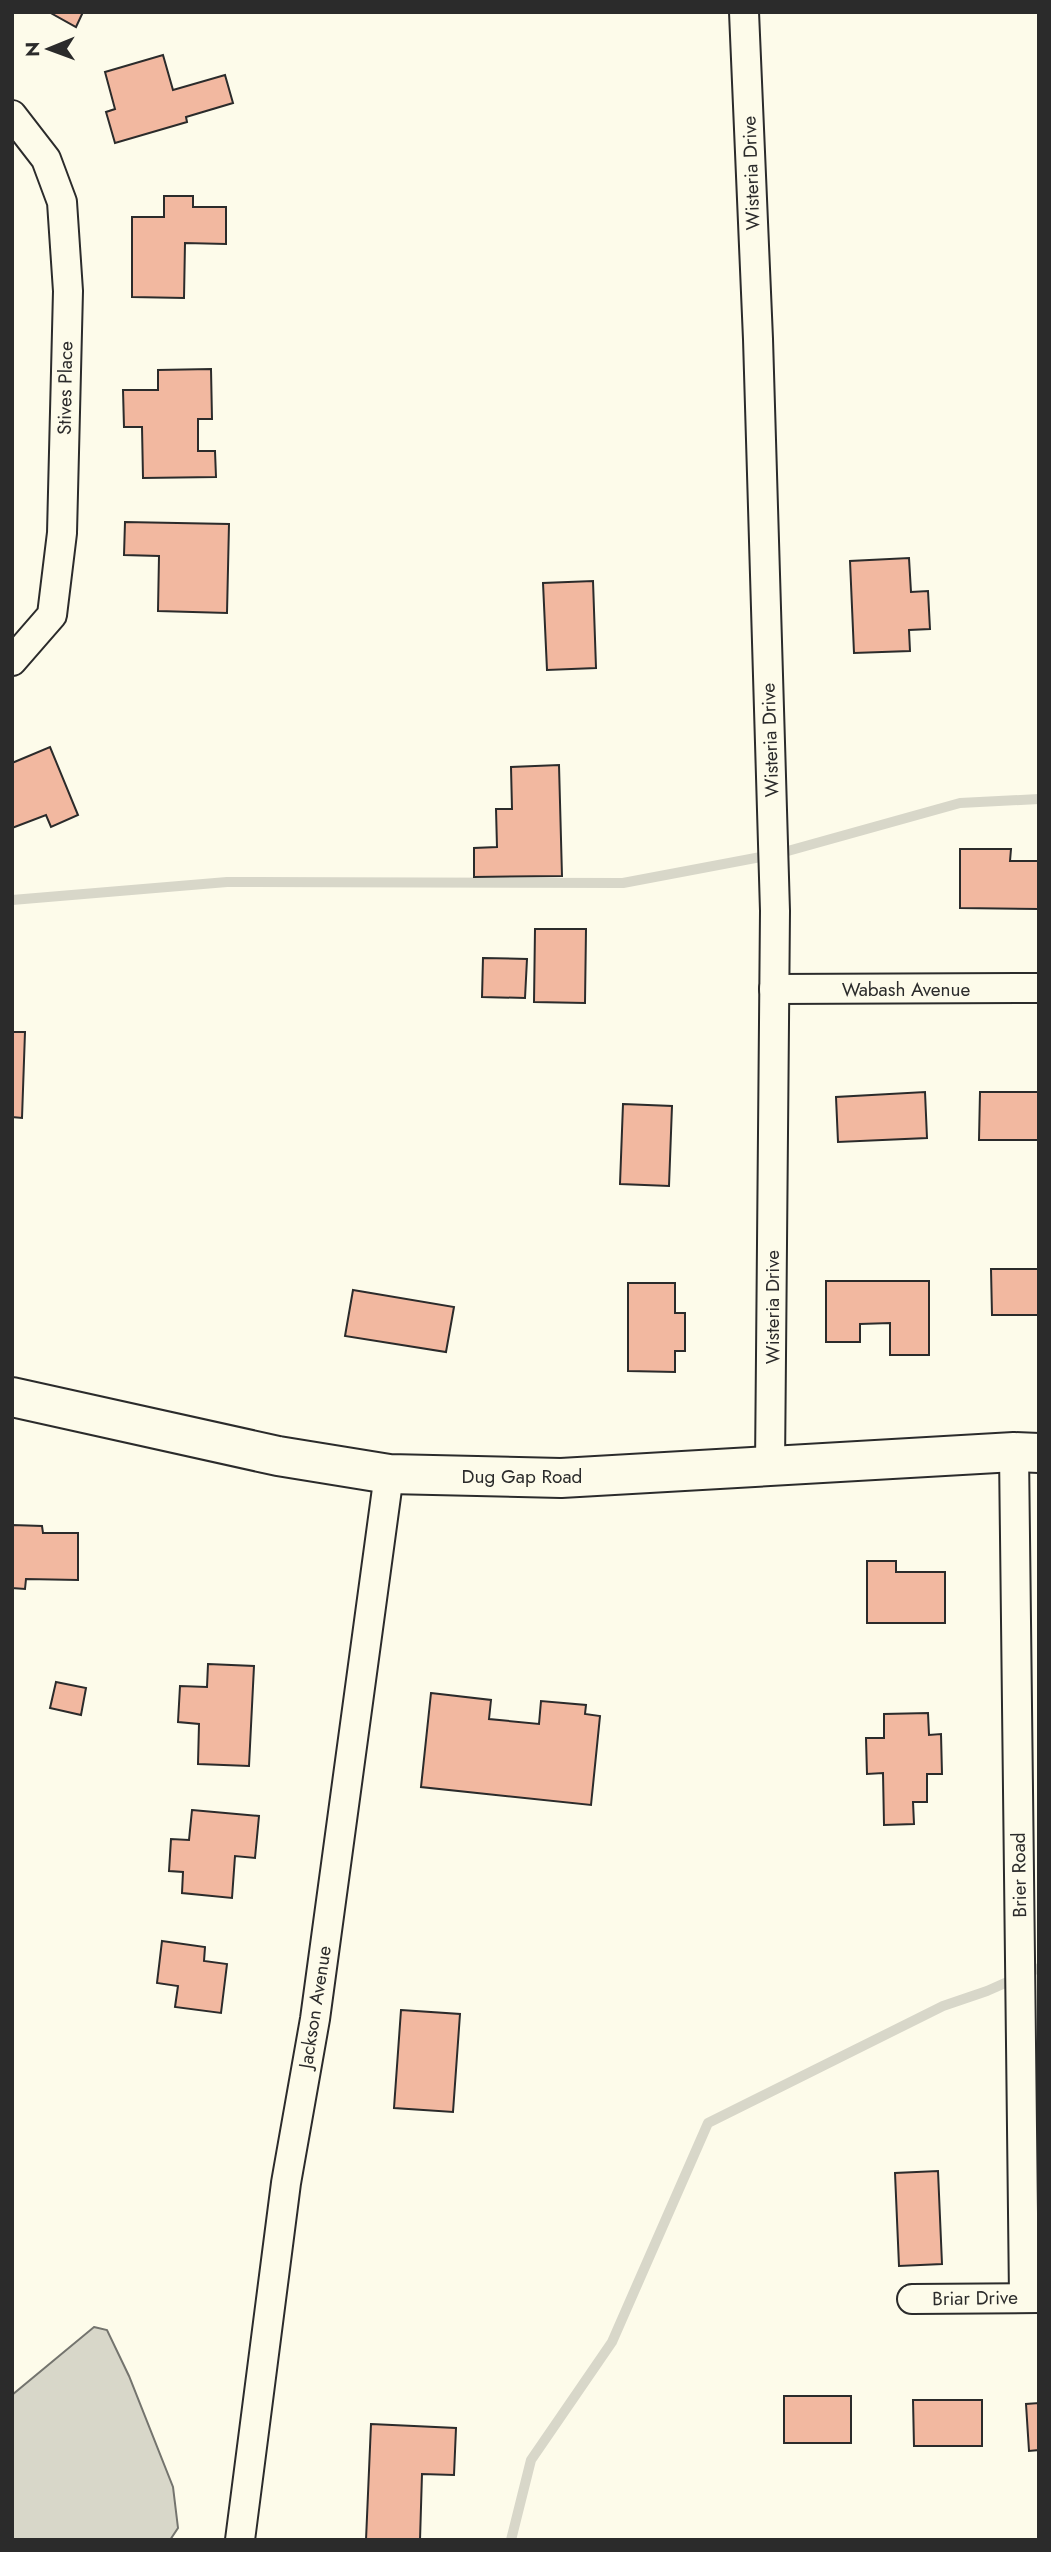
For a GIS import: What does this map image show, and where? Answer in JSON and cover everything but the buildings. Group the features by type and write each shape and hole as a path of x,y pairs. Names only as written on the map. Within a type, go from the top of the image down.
{"street":[{"name":"Wisteria Drive","path":"744,12 760,395 775,911 771,1467"},
{"name":"Stives Place","path":"12,115 46,159 62,202 68,291 62,533 51,615 12,661"},
{"name":"Wabash Avenue","path":"774,989 1039,988"},
{"name":"Dug Gap Road","path":"12,1397 278,1456 389,1474 561,1478 1026,1453"},
{"name":"Brier Road","path":"1026,1453 1031,2298"},
{"name":"Jackson Avenue","path":"240,2540 286,2183 314,2019 389,1474"},
{"name":"Briar Drive","path":"912,2299 1031,2298"}],"shaded area":[{"path":"94,2327 107,2330 129,2376 173,2487 178,2528 170,2540 12,2540 12,2395"}],"waterway":[{"path":"12,900 227,882 623,883 777,854 960,803 1039,799"},
{"path":"511,2540 531,2460 612,2342 708,2123 943,2006 987,1991 1039,1968"}]}
